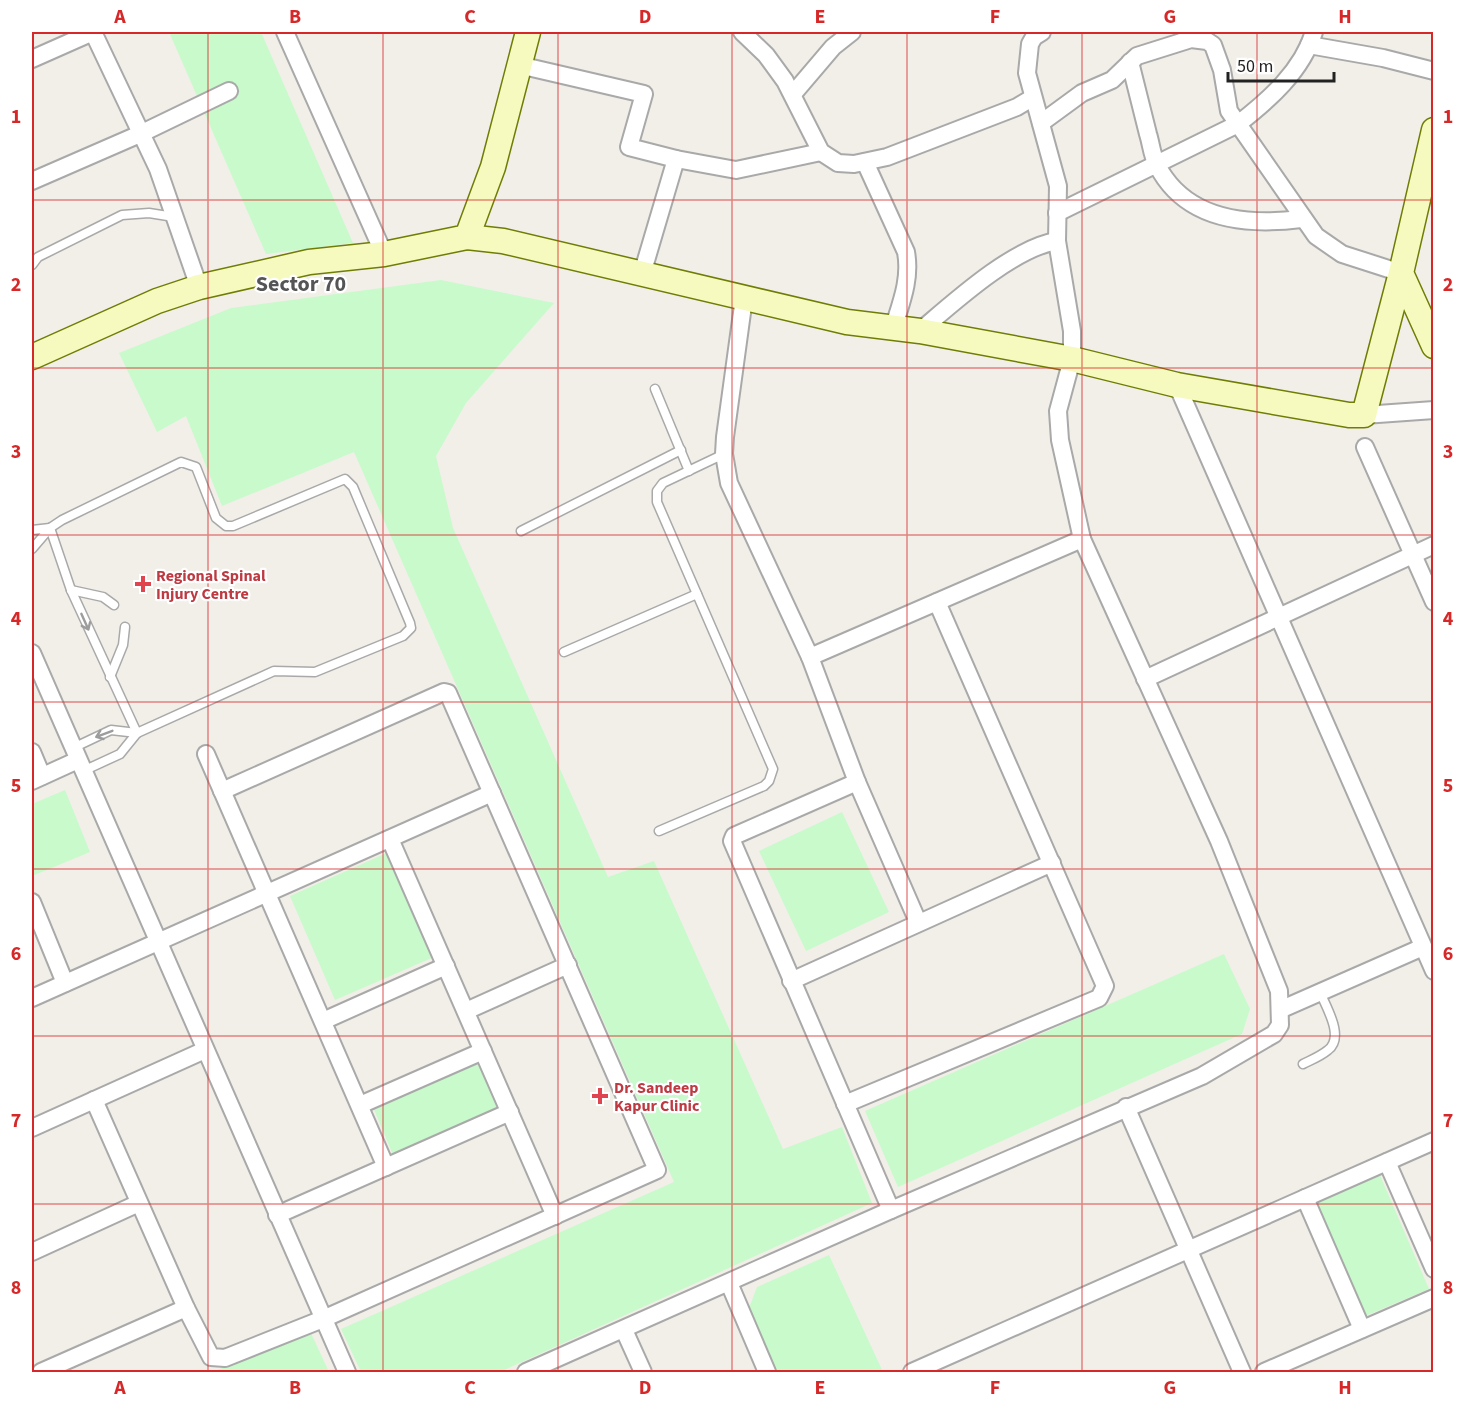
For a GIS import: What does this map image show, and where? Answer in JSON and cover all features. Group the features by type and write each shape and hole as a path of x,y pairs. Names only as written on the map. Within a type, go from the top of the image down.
{"street":[{"path":"32,59 93,32 158,169 199,287"},
{"path":"285,32 384,254"},
{"path":"467,237 493,167 528,32"},
{"path":"742,32 766,55 793,94 821,152 838,164 865,162 912,148 1032,98"},
{"path":"793,94 833,47 852,32"},
{"path":"526,1372 1126,1107 1202,1076 1274,1034 1280,1025 1282,1009 1279,991 1219,841 1082,539 1060,440 1058,411 1072,359 1071,310 1062,280 1058,241 1058,186 1027,73 1030,44 1034,37 1042,32"},
{"path":"1058,213 1238,124 1283,84 1312,38 1434,71"},
{"path":"1041,123 1082,93 1112,80 1137,56 1191,39 1208,41 1217,53 1225,82 1225,102 1301,219 1327,246 1358,260 1401,273 1434,346"},
{"path":"1130,62 1156,164 1189,204 1212,215 1262,220 1301,219"},
{"path":"519,65 644,94 629,147 676,159 736,170 821,152"},
{"path":"32,181 140,134 229,91"},
{"path":"1364,415 1401,273 1434,130"},
{"path":"642,274 676,159"},
{"path":"865,162 906,252 909,264 905,290 892,329"},
{"path":"32,357 157,301 199,287 309,262 384,254 467,237 504,241 846,322 920,331 1072,359 1177,385 1364,415 1434,410"},
{"path":"920,331 1019,255 1038,245 1058,241"},
{"path":"744,298 724,454 729,483 810,657 856,782 918,922"},
{"path":"1177,385 1434,971"},
{"path":"1365,447 1434,602"},
{"path":"810,657 1082,539"},
{"path":"1145,679 1434,545"},
{"path":"845,1104 1099,998 1104,993 1105,986 938,602"},
{"path":"32,653 346,1372"},
{"path":"94,1100 186,1308 211,1357 220,1359 323,1319 657,1169 446,692 222,790"},
{"path":"32,752 37,779 78,760"},
{"path":"206,754 386,1167"},
{"path":"856,782 734,836 732,839 891,1210"},
{"path":"32,998 492,793"},
{"path":"390,839 555,1216"},
{"path":"791,981 1052,863"},
{"path":"32,902 65,983"},
{"path":"1282,1009 1423,947"},
{"path":"466,1011 568,965"},
{"path":"323,1021 446,966"},
{"path":"32,1128 205,1050"},
{"path":"360,1105 483,1050"},
{"path":"1126,1107 1242,1372"},
{"path":"278,1215 510,1112"},
{"path":"912,1372 1434,1142"},
{"path":"1387,1162 1434,1269"},
{"path":"1305,1198 1362,1329"},
{"path":"32,1252 139,1203"},
{"path":"729,1283 767,1372"},
{"path":"1264,1372 1434,1298"},
{"path":"41,1372 186,1308"},
{"path":"624,1330 643,1372"},
{"path":"32,1363 36,1372"}],"lane":[{"path":"32,265 38,257 122,215 149,213 175,217"},
{"path":"655,389 689,471"},
{"path":"521,531 681,450"},
{"path":"659,831 764,786 769,781 773,769 657,501 659,486 724,454"},
{"path":"32,530 50,528 181,462 196,467 216,518 226,526 233,526 345,479 353,487 411,623 407,633 315,672 274,671 137,733 120,754 78,760"},
{"path":"32,549 50,528"},
{"path":"50,528 71,590 137,733"},
{"path":"71,590 103,597 114,605"},
{"path":"564,652 697,594"},
{"path":"110,678 123,645 124,627"},
{"path":"78,760 111,730 137,733"},
{"path":"1302,1064 1330,1050 1335,1040 1334,1026 1320,992"}],"green space":[{"path":"169,32 261,32 353,243 266,254"},
{"path":"441,280 554,303 466,403 436,456 453,528 608,877 654,861 783,1149 842,1127 872,1203 500,1372 361,1372 341,1329 674,1182 354,452 222,506 186,416 157,432 119,353 231,308"},
{"path":"65,790 90,852 32,876 32,804"},
{"path":"842,812 889,912 806,951 759,851"},
{"path":"389,852 434,957 335,1000 290,896"},
{"path":"1224,954 1250,1009 1242,1034 898,1187 865,1111"},
{"path":"478,1061 498,1109 393,1155 373,1107"},
{"path":"1379,1173 1429,1289 1363,1317 1313,1202"},
{"path":"829,1255 883,1372 777,1372 749,1308 757,1287"},
{"path":"310,1331 329,1372 213,1372"}],"place":[{"name":"Regional Spinal Injury Centre","path":"143,584"},
{"name":"Dr. Sandeep Kapur Clinic","path":"600,1096"}],"district":[{"name":"Sector 70","path":"301,283"}]}
